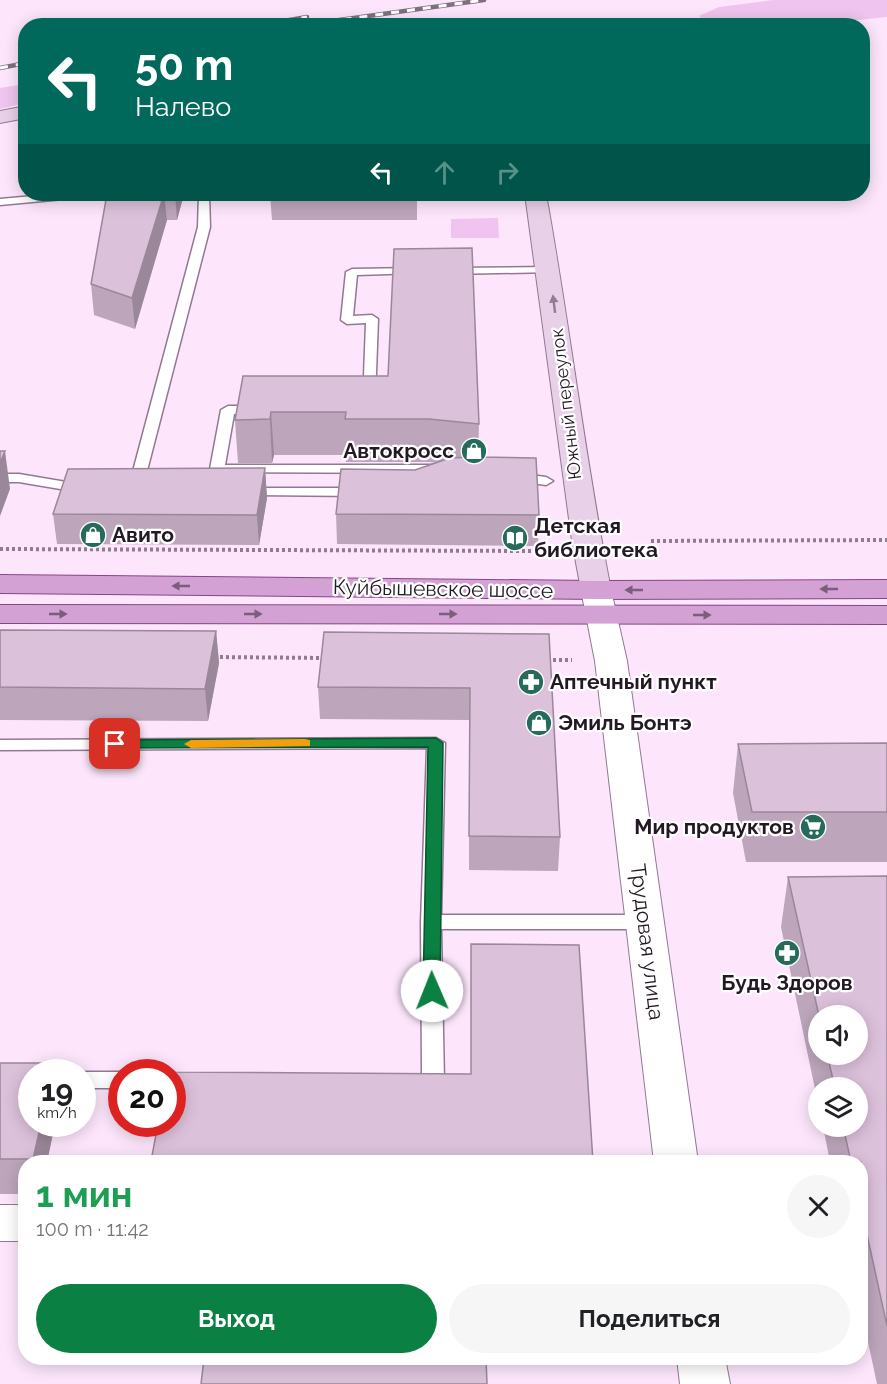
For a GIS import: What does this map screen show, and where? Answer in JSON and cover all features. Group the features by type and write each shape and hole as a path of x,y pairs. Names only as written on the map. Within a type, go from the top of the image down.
{"main road":[{"path":"0,117 18,113"},
{"name":"Южный переулок","path":"536,201 549,270 575,480 599,602"},
{"name":"Куйбышевское шоссе","path":"0,584 599,602 887,615"},
{"name":"Куйбышевское шоссе","path":"0,614 599,602 887,589"}],"street":[{"name":"Трудовая улица","path":"599,602 611,661 675,1155"},
{"path":"0,1223 18,1223"},
{"path":"702,1365 705,1384"}],"lane":[{"path":"0,202 18,200"},
{"path":"135,491 204,227 204,201"},
{"path":"355,409 367,409 372,319 347,320 352,272 549,270"},
{"path":"274,410 228,410 218,469 429,468 447,479"},
{"path":"0,478 19,478 101,490"},
{"path":"501,478 575,480"},
{"path":"228,491 380,493"},
{"path":"0,745 436,743 431,922 433,1082 397,1082"},
{"path":"431,922 645,922"}],"path":[{"path":"651,541 887,540"},
{"path":"0,549 532,551"},
{"path":"213,657 331,658"},
{"path":"544,660 575,660"}],"shaded area":[{"path":"773,0 887,0 887,17 702,18 699,16 719,7"},
{"path":"18,85 18,105 0,109 0,88"},
{"path":"498,218 499,238 451,238 451,219"}],"building":[{"path":"106,201 162,201 132,298 91,284"},
{"path":"472,248 479,424 429,419 345,419 346,412 271,412 270,419 235,420 243,376 388,376 394,249"},
{"path":"477,450 479,457 536,458 539,515 336,514 341,469 415,470 450,458 474,457"},
{"path":"0,451 5,451 0,463"},
{"path":"265,468 257,515 53,514 68,469"},
{"path":"0,630 216,631 205,689 0,687"},
{"path":"324,632 549,634 560,837 469,836 470,688 318,687"},
{"path":"887,743 887,812 752,812 738,744"},
{"path":"887,876 887,1326 868,1239 868,1155 849,1155 845,1137 868,1137 868,1077 832,1077 830,1065 868,1065 868,1005 817,1005 788,877"},
{"path":"471,944 579,945 593,1155 152,1155 156,1137 186,1137 186,1072 471,1074"},
{"path":"0,1063 18,1063 18,1137 38,1137 34,1155 18,1155 18,1159 0,1159"},
{"path":"203,1365 486,1365 487,1384 201,1384"}],"railway":[{"path":"354,18 484,0"},
{"path":"301,18 307,17"},
{"path":"0,68 18,65"}],"slow traffic":[{"path":"191,744 305,743"}],"place":[{"name":"Автокросс","path":"474,451"},
{"name":"Авито","path":"93,535"},
{"name":"Детская библиотека","path":"515,538"},
{"name":"Аптечный пункт","path":"531,682"},
{"name":"Эмиль Бонтэ","path":"539,723"},
{"name":"Мир продуктов","path":"813,827"},
{"name":"Будь Здоров","path":"787,953"}],"route":[{"path":"115,744 436,743 431,922 432,991"}]}
